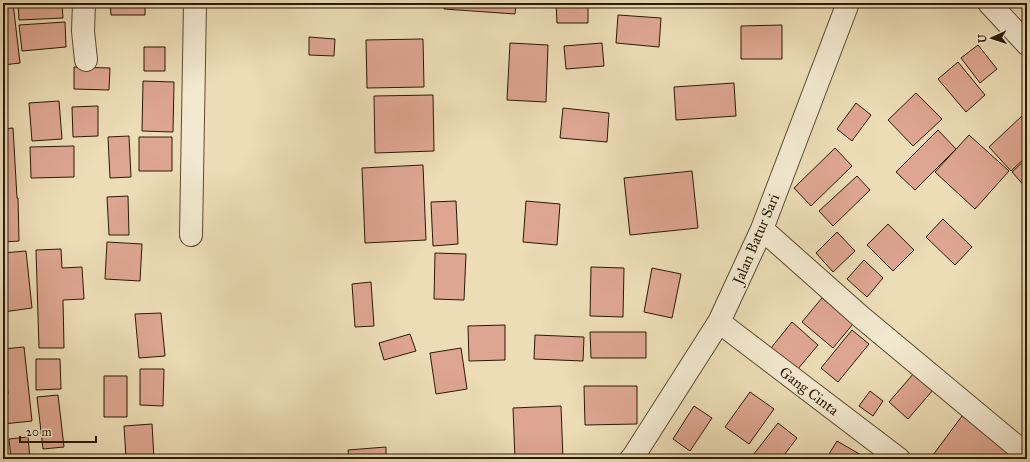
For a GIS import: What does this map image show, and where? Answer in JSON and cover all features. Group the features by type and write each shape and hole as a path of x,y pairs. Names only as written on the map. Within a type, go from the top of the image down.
{"street":[{"path":"84,3 83,31 86,60"},
{"path":"191,235 195,3"},
{"name":"Jalan Batur Sari","path":"633,458 719,322 762,229 848,3"},
{"path":"989,3 1027,44"},
{"path":"762,229 860,316 1027,455"},
{"name":"Gang Cinta","path":"719,322 899,459"}],"building":[{"path":"3,3 13,3 20,63 3,65"},
{"path":"18,3 62,3 63,18 19,20"},
{"path":"110,3 145,3 145,15 111,15"},
{"path":"445,3 516,3 515,14 444,9"},
{"path":"556,3 588,3 588,23 557,23"},
{"path":"704,3 761,3 705,7"},
{"path":"618,15 661,18 659,47 616,43"},
{"path":"65,22 66,47 22,51 19,25"},
{"path":"782,25 782,59 741,59 741,26"},
{"path":"309,37 335,39 334,56 309,55"},
{"path":"423,39 424,87 367,88 366,40"},
{"path":"510,43 548,45 546,102 507,100"},
{"path":"602,43 604,66 566,69 564,46"},
{"path":"978,45 997,69 980,83 961,58"},
{"path":"144,47 165,47 165,71 144,71"},
{"path":"958,62 985,95 966,112 938,79"},
{"path":"74,67 110,68 109,90 74,89"},
{"path":"143,81 174,82 173,132 142,131"},
{"path":"734,83 736,116 676,120 674,87"},
{"path":"916,93 942,119 913,146 888,120"},
{"path":"433,95 434,151 375,153 374,96"},
{"path":"59,101 62,139 32,141 29,103"},
{"path":"856,103 871,115 852,141 837,129"},
{"path":"98,106 98,136 73,137 72,107"},
{"path":"563,108 609,113 607,142 560,138"},
{"path":"1023,115 1027,120 1027,156 1011,171 989,147"},
{"path":"13,128 18,198 19,241 3,242 3,129"},
{"path":"938,130 956,149 915,190 896,172"},
{"path":"969,135 1009,171 975,209 935,172"},
{"path":"129,136 131,177 110,178 108,137"},
{"path":"139,137 172,137 172,171 139,171"},
{"path":"74,146 74,177 31,178 30,147"},
{"path":"835,148 852,166 811,206 794,188"},
{"path":"1027,158 1027,189 1012,172"},
{"path":"423,165 426,240 365,243 362,168"},
{"path":"692,171 698,228 630,235 624,178"},
{"path":"857,176 870,190 833,226 819,211"},
{"path":"128,196 129,235 109,235 107,197"},
{"path":"456,201 458,244 433,246 431,202"},
{"path":"526,201 560,204 557,245 523,242"},
{"path":"943,219 972,247 955,265 926,237"},
{"path":"888,224 914,250 893,271 867,245"},
{"path":"837,232 855,251 833,272 816,253"},
{"path":"107,242 142,244 140,281 105,279"},
{"path":"61,249 62,268 82,267 84,299 63,300 64,348 39,348 36,250"},
{"path":"26,251 32,308 3,312 3,253"},
{"path":"435,253 466,254 464,300 434,299"},
{"path":"864,260 883,278 867,297 847,279"},
{"path":"591,267 624,268 623,317 590,316"},
{"path":"652,268 681,274 672,318 644,312"},
{"path":"371,282 374,326 355,327 352,284"},
{"path":"822,298 853,324 833,348 802,322"},
{"path":"161,313 165,356 139,358 135,314"},
{"path":"792,322 818,345 797,370 771,348"},
{"path":"505,325 505,360 469,361 468,326"},
{"path":"852,330 869,344 838,382 821,368"},
{"path":"590,332 646,332 646,358 591,358"},
{"path":"410,334 416,351 384,360 379,343"},
{"path":"535,335 584,337 583,361 534,359"},
{"path":"24,347 32,421 3,424 3,394 8,394 3,349"},
{"path":"461,348 467,389 436,394 430,353"},
{"path":"36,359 60,359 61,389 36,390"},
{"path":"140,369 164,369 163,406 140,405"},
{"path":"914,373 933,390 908,419 889,402"},
{"path":"104,376 127,376 127,417 104,417"},
{"path":"584,386 637,386 637,424 585,425"},
{"path":"870,391 883,401 873,416 859,406"},
{"path":"750,392 774,409 749,444 725,427"},
{"path":"58,395 64,447 43,449 37,397"},
{"path":"561,406 563,459 515,459 513,408"},
{"path":"694,406 712,418 690,451 673,439"},
{"path":"965,412 1020,452 1014,459 930,459"},
{"path":"778,423 797,438 781,459 750,459"},
{"path":"152,424 154,459 113,459 126,458 124,426"},
{"path":"28,437 30,459 11,459 9,439"},
{"path":"837,441 868,459 826,459"},
{"path":"386,447 386,459 349,459 348,450"},
{"path":"243,456 243,459 215,459 215,458"}]}
